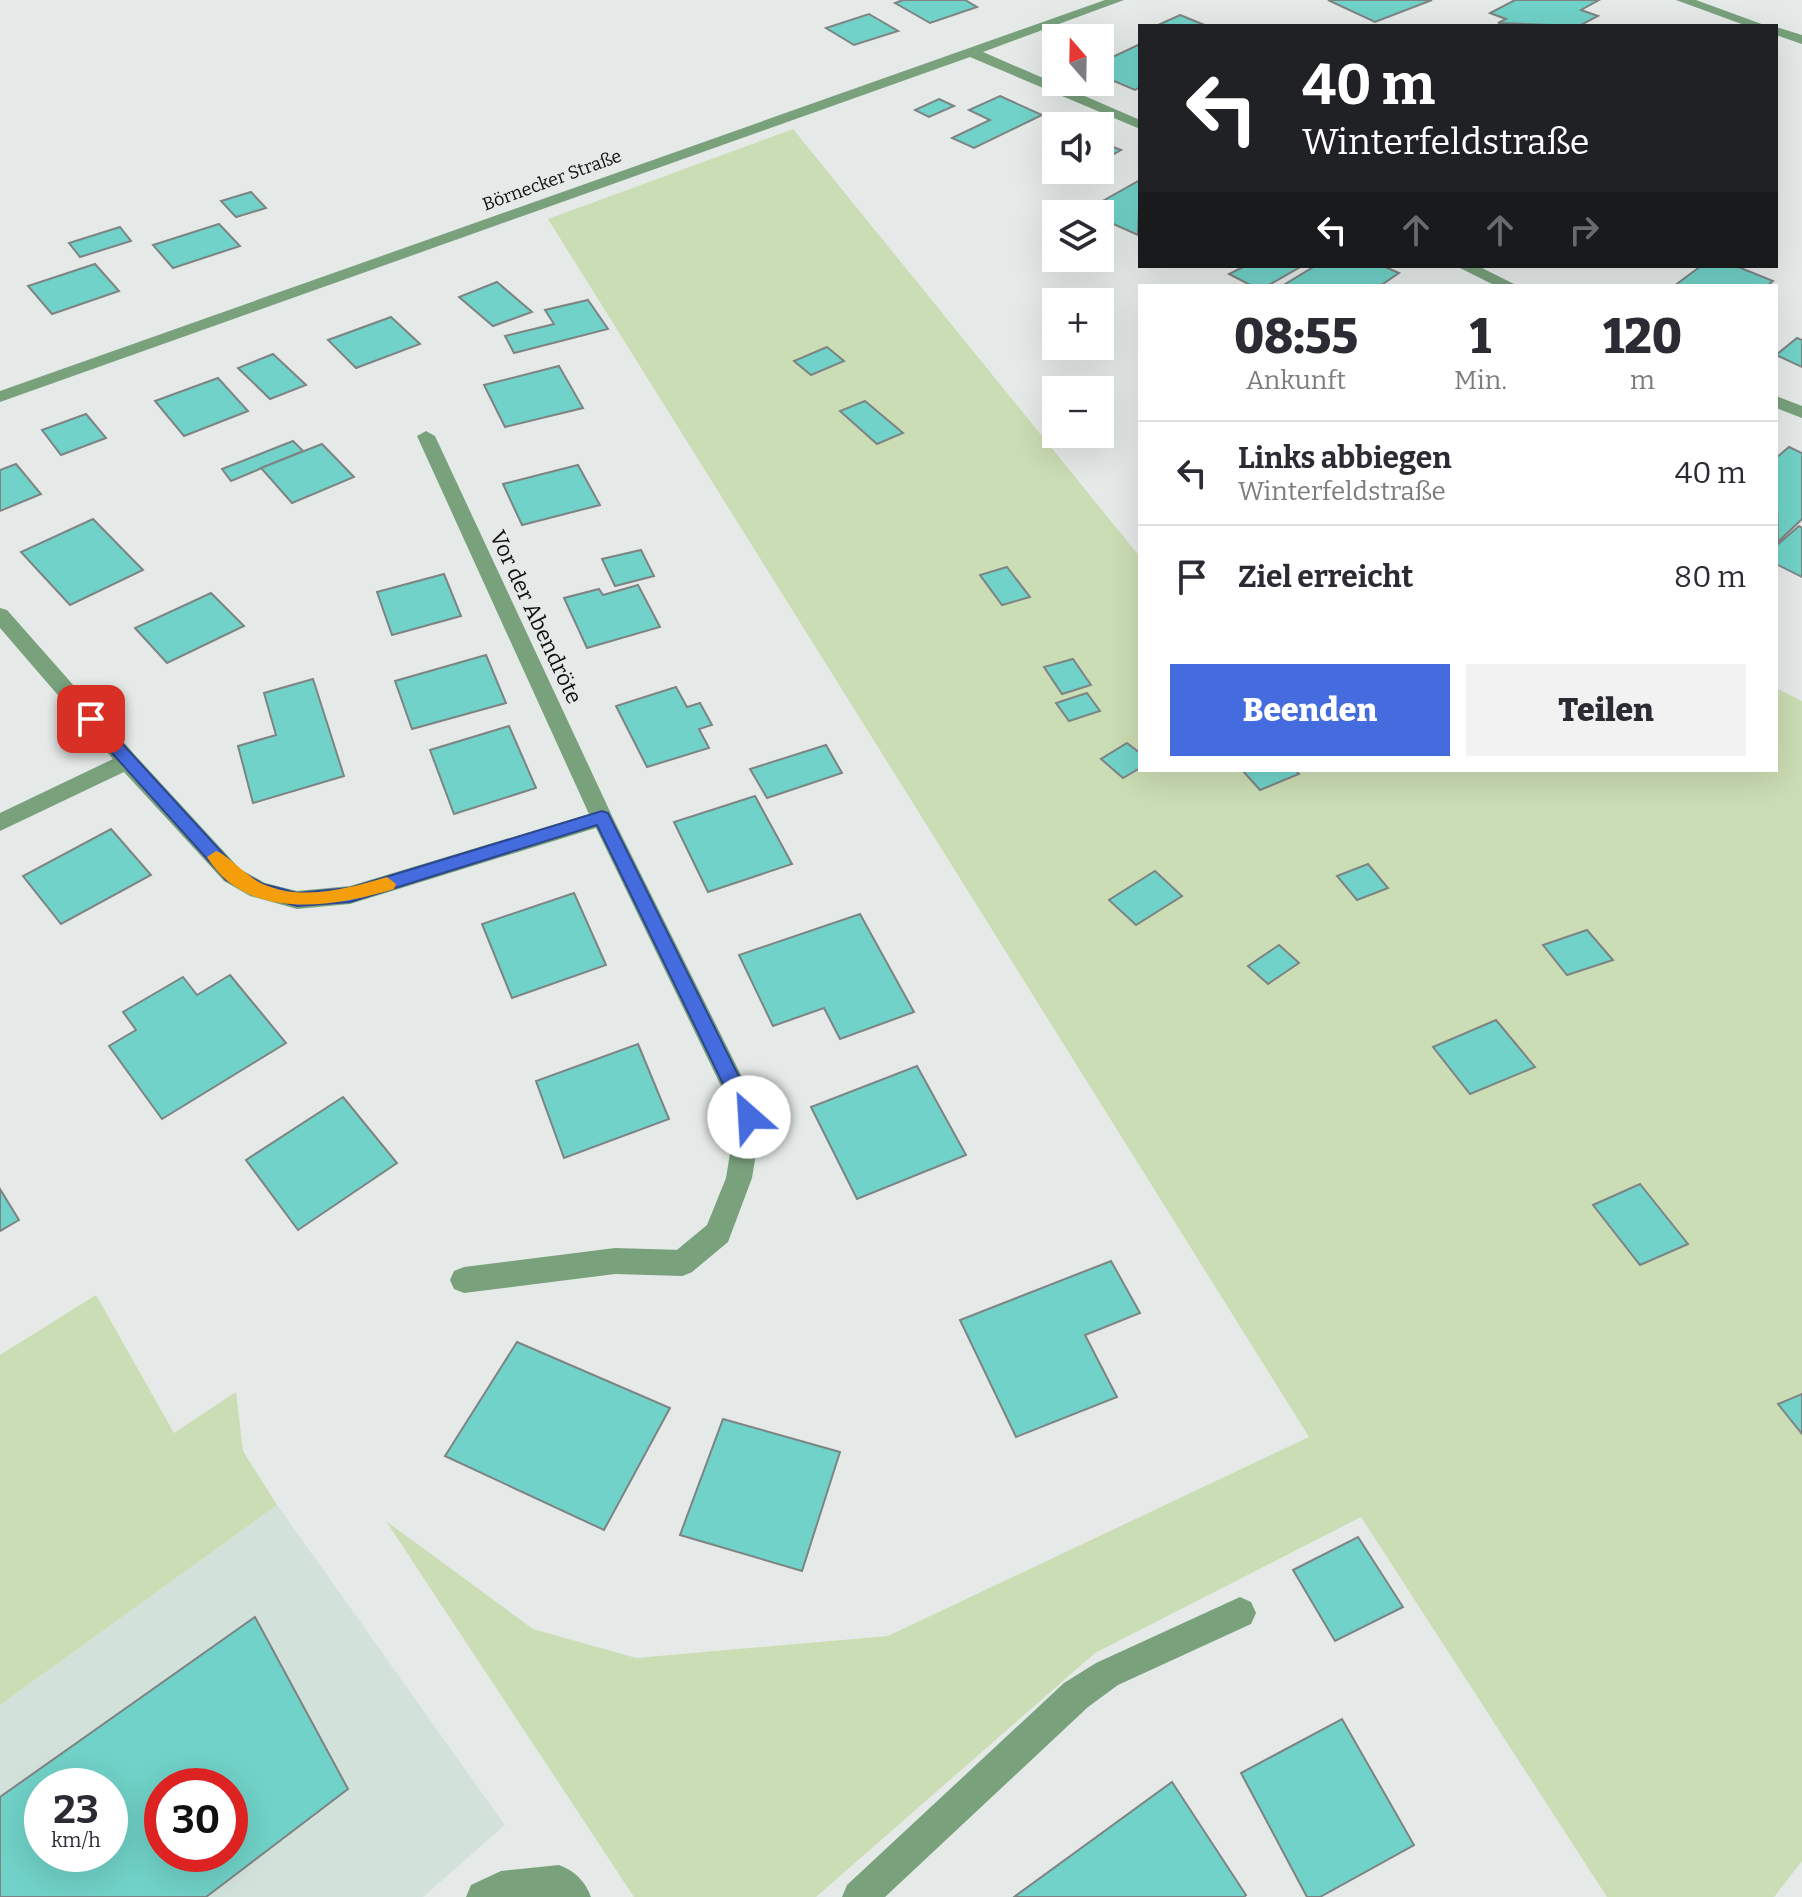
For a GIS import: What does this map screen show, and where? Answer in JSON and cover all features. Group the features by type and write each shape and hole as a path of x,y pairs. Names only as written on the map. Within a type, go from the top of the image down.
{"street":[{"name":"Börnecker Straße","path":"0,397 1117,0"},
{"path":"1683,0 1754,24"},
{"path":"1778,32 1802,40"},
{"path":"970,52 1138,124"},
{"path":"1469,268 1505,284"},
{"path":"1778,402 1802,413"},
{"name":"Vor der Abendröte","path":"426,436 602,818 749,1117 739,1178 718,1233 682,1263 615,1261 464,1280"},
{"path":"0,615 127,761 232,875 258,890 297,900 350,895 602,818"},
{"path":"0,823 127,761"},
{"path":"859,1897 1076,1695 1107,1674 1240,1613"},
{"path":"483,1897 501,1888 559,1882 574,1897"}],"shaded area":[{"path":"277,1505 505,1825 423,1897 0,1897 0,1705"}],"green space":[{"path":"793,129 1042,436 1042,448 1052,448 1138,555 1138,772 1778,772 1778,689 1802,701 1802,1861 1774,1897 1607,1897 1361,1517 1095,1653 816,1897 634,1897 386,1521 533,1629 636,1658 888,1636 1309,1437 548,219"},
{"path":"96,1295 174,1433 236,1392 243,1451 277,1505 0,1705 0,1355"}],"building":[{"path":"903,0 965,0 977,7 930,23 895,3"},
{"path":"1328,0 1432,0 1375,22"},
{"path":"1515,0 1599,0 1581,10 1598,16 1583,24 1498,23 1506,19 1490,13"},
{"path":"869,14 898,31 854,45 826,28"},
{"path":"1180,15 1202,24 1160,24"},
{"path":"1138,45 1138,88 1135,90 1114,81 1114,56"},
{"path":"1000,96 1042,115 974,148 952,138 990,120 969,110"},
{"path":"939,99 954,106 929,117 915,110"},
{"path":"1138,181 1138,235 1114,224 1114,200 1105,200"},
{"path":"251,192 266,208 236,217 221,201"},
{"path":"219,224 240,246 173,268 153,245"},
{"path":"120,227 131,241 80,257 69,243"},
{"path":"95,264 119,291 52,314 28,286"},
{"path":"1241,268 1298,268 1270,284 1248,284 1229,274"},
{"path":"1312,268 1388,268 1399,273 1383,284 1285,284"},
{"path":"1698,268 1741,268 1773,281 1769,284 1677,284"},
{"path":"497,282 532,312 493,326 459,297"},
{"path":"588,300 608,329 514,353 505,336 554,324 545,310"},
{"path":"391,317 420,344 356,368 328,340"},
{"path":"1797,338 1802,340 1802,367 1778,356"},
{"path":"827,347 844,361 811,375 794,361"},
{"path":"273,354 306,385 270,399 238,368"},
{"path":"559,366 583,408 505,427 484,385"},
{"path":"218,378 248,411 184,436 155,401"},
{"path":"865,401 903,433 877,444 840,411"},
{"path":"86,414 106,438 61,455 42,430"},
{"path":"293,441 303,451 231,481 222,469"},
{"path":"322,444 354,477 292,503 261,468"},
{"path":"1789,447 1802,453 1802,519 1778,542 1778,456"},
{"path":"16,464 41,494 0,511 0,470"},
{"path":"578,465 600,505 522,525 503,484"},
{"path":"93,519 143,570 70,605 21,552"},
{"path":"1799,526 1802,528 1802,577 1778,565 1778,544"},
{"path":"641,550 654,576 615,586 602,559"},
{"path":"1007,567 1030,597 1002,605 980,575"},
{"path":"444,574 461,616 392,635 377,592"},
{"path":"638,585 660,627 587,648 564,598 599,589 603,595"},
{"path":"211,593 244,626 167,663 135,628"},
{"path":"486,655 506,703 412,729 395,681"},
{"path":"1073,659 1091,685 1062,694 1044,667"},
{"path":"313,679 344,776 253,803 238,746 276,735 264,693"},
{"path":"676,687 687,707 700,703 712,725 699,729 709,748 647,767 616,706"},
{"path":"1087,693 1100,711 1069,721 1056,703"},
{"path":"509,726 536,788 454,814 430,750"},
{"path":"1127,743 1138,751 1138,769 1123,778 1101,759"},
{"path":"826,745 842,773 767,798 750,769"},
{"path":"1244,772 1299,774 1260,790"},
{"path":"755,796 792,864 708,892 674,822"},
{"path":"111,829 151,875 61,924 23,876"},
{"path":"1368,864 1388,888 1357,900 1337,876"},
{"path":"1155,871 1182,896 1136,925 1109,900"},
{"path":"574,893 606,965 512,998 482,924"},
{"path":"860,914 914,1012 840,1039 824,1008 773,1026 739,955"},
{"path":"1587,930 1613,960 1567,975 1543,945"},
{"path":"1279,945 1299,963 1268,984 1248,966"},
{"path":"230,975 286,1043 162,1119 109,1046 136,1030 123,1012 183,977 197,995"},
{"path":"1496,1020 1535,1067 1470,1094 1433,1047"},
{"path":"638,1044 669,1119 564,1158 536,1081"},
{"path":"917,1066 966,1155 857,1199 811,1107"},
{"path":"343,1097 397,1163 298,1230 246,1160"},
{"path":"1640,1184 1688,1244 1640,1265 1593,1205"},
{"path":"0,1189 19,1220 0,1231"},
{"path":"1111,1261 1140,1313 1085,1335 1117,1397 1016,1437 960,1320"},
{"path":"517,1342 670,1408 604,1530 445,1456"},
{"path":"1802,1394 1802,1434 1778,1404"},
{"path":"723,1419 840,1452 802,1571 680,1535"},
{"path":"1358,1537 1403,1607 1335,1641 1293,1570"},
{"path":"255,1617 348,1789 248,1865 248,1768 144,1768 144,1872 239,1872 206,1897 0,1897 0,1797 24,1780 24,1872 128,1872 128,1768 41,1768"},
{"path":"1342,1719 1414,1845 1320,1897 1307,1897 1241,1773"},
{"path":"1172,1782 1246,1895 1244,1897 1014,1897"}],"slow traffic":[{"path":"216,857 232,875 258,890 297,900 350,895 387,884"}],"route":[{"path":"91,719 232,875 258,890 297,900 350,895 602,818 749,1117"}]}
